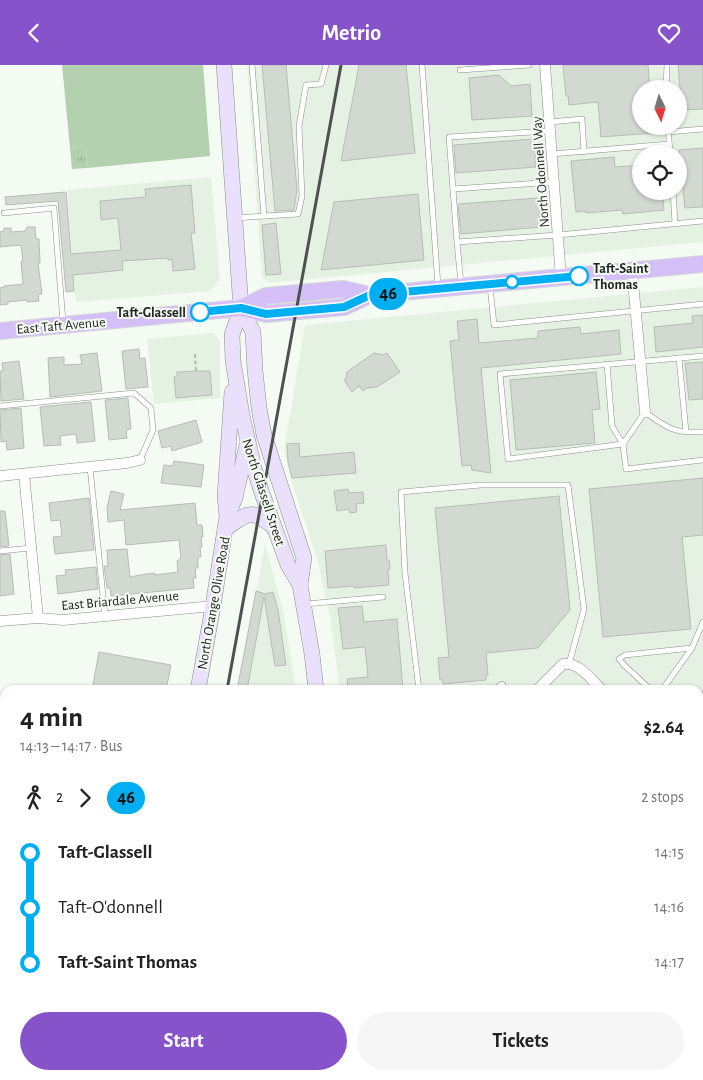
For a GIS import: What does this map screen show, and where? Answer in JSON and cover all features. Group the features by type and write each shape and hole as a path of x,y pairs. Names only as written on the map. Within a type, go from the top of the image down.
{"main road":[{"name":"North Glassell Street","path":"224,65 241,308 232,335 233,361 247,443 254,468 288,565 300,585 315,685"},
{"path":"241,308 266,296 343,289 370,295 703,264"},
{"name":"North Glassell Street","path":"241,308 253,332 259,408 270,454 304,558 300,585"},
{"name":"East Taft Avenue","path":"0,331 241,308"},
{"name":"North Orange Olive Road","path":"199,685 226,522 225,496 233,361"},
{"name":"North Orange Olive Road","path":"226,522 235,498 247,443 259,408"},
{"path":"226,522 252,514 261,517 275,528"}],"street":[{"name":"North Odonnell Way","path":"545,65 561,278"},
{"path":"632,271 645,412"},
{"path":"0,476 127,463 140,460"},
{"path":"24,474 38,618"},
{"name":"East Briardale Avenue","path":"0,621 38,618 63,621 213,606"},
{"path":"542,685 564,665 569,664 576,665 597,685"}],"lane":[{"path":"252,65 264,216"},
{"path":"236,218 298,214 302,196 299,126 306,85 321,84 326,65"},
{"path":"422,65 438,289"},
{"path":"460,70 529,65"},
{"path":"666,80 667,65"},
{"path":"461,287 449,137 550,127 582,119 584,152"},
{"path":"688,129 703,129"},
{"path":"552,155 669,144 668,135"},
{"path":"453,189 554,182"},
{"path":"674,200 675,223"},
{"path":"4,213 54,208 63,325"},
{"path":"457,242 558,235 703,221"},
{"path":"490,284 494,325 703,304"},
{"path":"703,356 500,374 508,459 623,444 645,412 668,429 703,433"},
{"path":"679,358 686,432"},
{"path":"607,364 612,426 623,444 626,469 703,460"},
{"path":"0,407 134,393 151,408 153,430 140,460"},
{"path":"90,467 105,617"},
{"path":"418,685 405,573 401,492 481,485 568,485 584,609 569,664"},
{"path":"0,551 31,548"},
{"path":"304,605 383,597"},
{"path":"666,685 692,648 703,622"},
{"path":"646,685 619,659 625,655 692,648"}],"path":[{"path":"195,354 196,372"}],"shaded area":[{"path":"247,65 703,65 703,242 269,283 262,277"},
{"path":"211,177 220,278 210,291 76,302 67,190"},
{"path":"703,287 703,685 339,685 330,617 317,559 291,479 284,450 305,325"},
{"path":"213,333 220,340 220,398 154,404 147,339"},
{"path":"265,543 283,610 295,685 240,685"}],"green space":[{"path":"62,65 203,65 210,156 88,168 85,146 70,148"},
{"path":"85,146 88,168 72,169 70,148"}],"building":[{"path":"262,65 286,65 297,190 294,210 275,211"},
{"path":"359,65 406,65 415,153 341,161"},
{"path":"563,65 648,65 649,80 632,80 632,135 601,137 598,102 569,105 568,96 566,96"},
{"path":"678,65 703,65 703,109 688,110 688,80 679,80"},
{"path":"499,75 511,86 530,84 532,116 472,120 469,78"},
{"path":"534,139 536,167 456,173 454,145"},
{"path":"703,148 703,207 685,208 684,200 687,200 687,149"},
{"path":"614,157 615,167 632,166 632,200 663,200 664,210 623,214 622,210 576,212 571,161"},
{"path":"191,185 195,233 191,234 195,269 173,271 172,259 168,260 168,258 122,261 123,270 73,275 74,291 66,292 58,201 6,205 5,197 66,192 71,254 121,250 118,218 101,220 100,201 146,197 145,189"},
{"path":"418,194 424,260 321,270 334,202"},
{"path":"538,198 541,227 461,234 458,204"},
{"path":"276,223 281,274 266,275 262,225"},
{"path":"27,227 35,227 36,239 39,239 40,263 38,263 42,294 38,294 39,301 27,302 27,300 0,305 0,288 23,284 21,261 23,261 21,245 0,247 0,232 4,231 4,228 11,228 11,232 25,231"},
{"path":"703,315 703,347 656,352 654,327 693,323 692,316"},
{"path":"477,319 479,343 538,338 538,331 580,327 581,334 619,330 621,354 481,368 491,473 472,470 471,465 462,466 450,341 459,340 457,321"},
{"path":"139,349 140,359 145,358 148,387 126,389 122,351"},
{"path":"97,353 102,391 50,397 48,358 64,357 64,365 82,364 80,355"},
{"path":"374,353 383,355 387,353 400,372 377,387 367,388 363,391 359,386 352,392 344,380 346,379 347,372"},
{"path":"19,361 24,399 1,401 0,371 3,371 2,363"},
{"path":"703,362 703,399 689,400 685,363"},
{"path":"210,371 212,395 176,398 174,377 177,376 177,372"},
{"path":"596,372 600,409 592,410 595,443 516,450 510,380"},
{"path":"128,398 131,429 126,430 127,438 109,440 105,400"},
{"path":"91,402 95,441 77,443 76,434 60,436 61,445 44,446 40,407"},
{"path":"21,408 24,448 7,450 6,441 1,442 0,410"},
{"path":"196,420 202,442 172,451 171,446 162,448 158,431"},
{"path":"299,443 300,457 354,452 356,473 292,478 288,462 287,444"},
{"path":"174,461 204,465 201,487 161,483 164,465 173,466"},
{"path":"703,478 703,535 682,537 691,629 603,637 589,489"},
{"path":"348,489 349,493 363,492 364,503 356,504 357,512 350,513 349,509 337,511 334,491"},
{"path":"111,491 124,494 120,510 195,503 197,525 202,525 203,537 201,537 202,547 200,547 201,557 198,557 198,568 195,568 196,578 193,578 194,588 111,596 110,588 107,588 104,566 108,566 107,550 127,549 130,577 178,572 177,561 181,558 179,540 126,545 124,520 108,522 107,508"},
{"path":"559,496 570,610 538,648 486,653 488,675 486,675 486,680 443,684 442,679 440,680 438,658 449,657 435,508"},
{"path":"89,498 94,550 55,554 53,537 62,536 60,520 51,521 49,503"},
{"path":"0,511 5,511 9,546 0,547"},
{"path":"386,545 390,569 388,569 389,585 328,588 325,551"},
{"path":"10,554 14,594 0,596 0,555"},
{"path":"96,567 98,589 58,594 56,576 66,575 65,570"},
{"path":"256,591 265,594 273,592 278,610 286,665 275,666 264,597 248,685 238,685"},
{"path":"362,606 364,622 397,619 403,685 348,685 347,679 368,677 365,647 343,649 338,608"},
{"path":"99,652 171,665 167,685 93,685"}],"railway":[{"path":"228,685 341,65"}],"bus line":[{"name":"46","path":"200,312 241,308 266,314 344,307 370,295 579,276"}],"place":[{"name":"Taft-Saint Thomas","path":"579,276"},
{"name":"Taft-Glassell","path":"200,312"}]}
